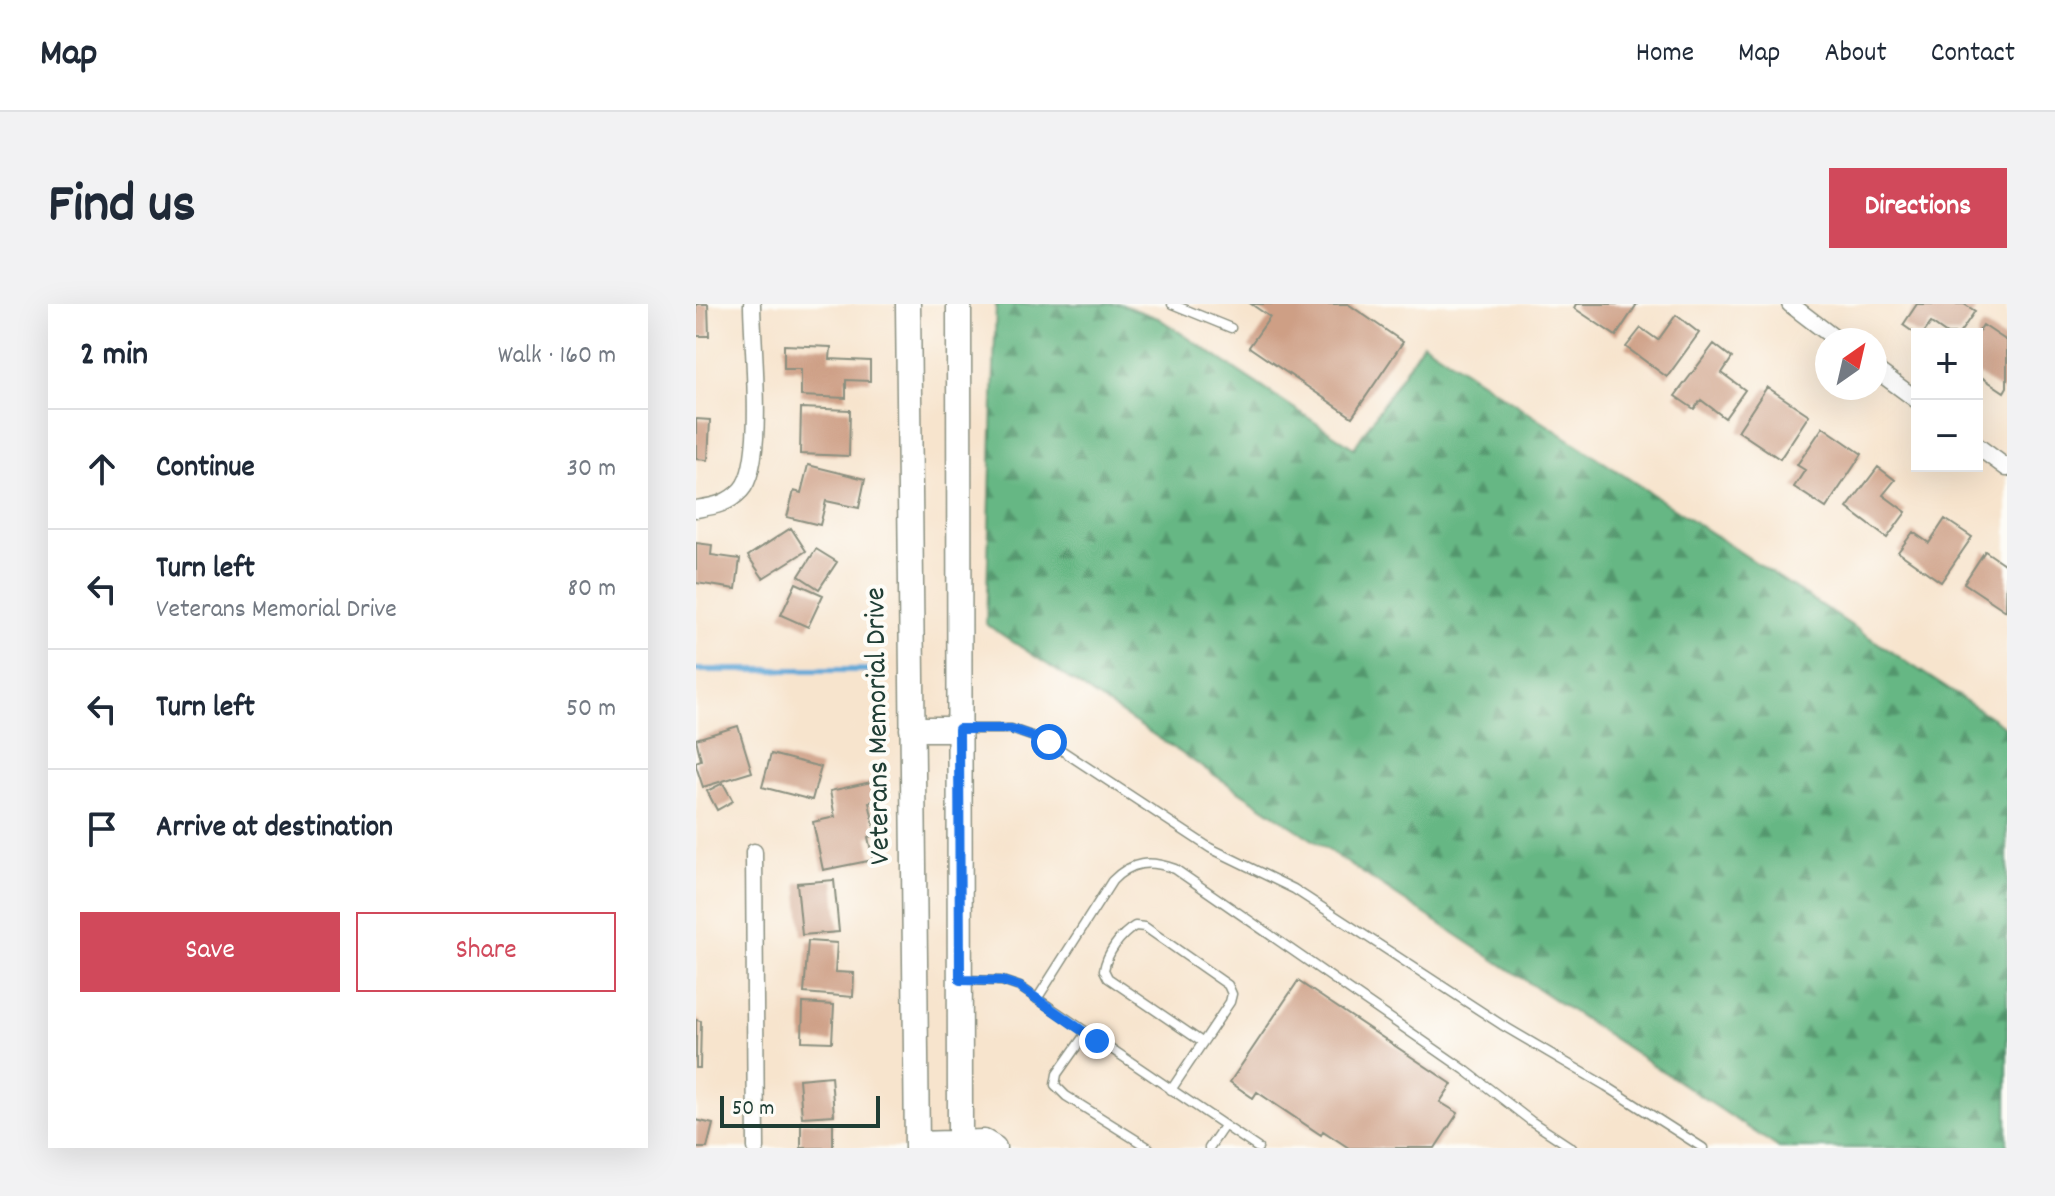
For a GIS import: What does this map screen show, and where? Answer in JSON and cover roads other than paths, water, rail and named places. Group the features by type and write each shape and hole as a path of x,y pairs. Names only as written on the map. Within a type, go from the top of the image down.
{"main road":[{"name":"Veterans Memorial Drive","path":"908,304 917,1146"},
{"path":"959,304 961,1145"},
{"path":"912,729 959,729"},
{"path":"917,1146 984,1142 994,1148"}],"street":[{"path":"696,509 722,505 743,488 754,459 756,427 752,304"},
{"path":"1790,304 1821,328"},
{"path":"1887,378 1911,396"},
{"path":"1983,450 2007,468"},
{"path":"754,852 756,1148"}],"lane":[{"path":"1172,304 1231,328"},
{"path":"959,729 1011,729 1049,742 1210,848 1294,889 1502,1025 1703,1148"},
{"path":"1037,999 1112,881 1122,871 1139,863 1158,862 1175,869 1572,1148"},
{"path":"1171,1090 1230,1002 1232,994 1228,985 1145,927 1135,926 1124,933 1106,961 1104,970 1108,978 1202,1042"},
{"path":"960,980 1002,981 1020,987 1258,1148"},
{"path":"1086,1033 1057,1074 1055,1085 1066,1096 1149,1148"},
{"path":"1209,1148 1224,1126"}],"waterway":[{"path":"696,670 873,670"}]}
